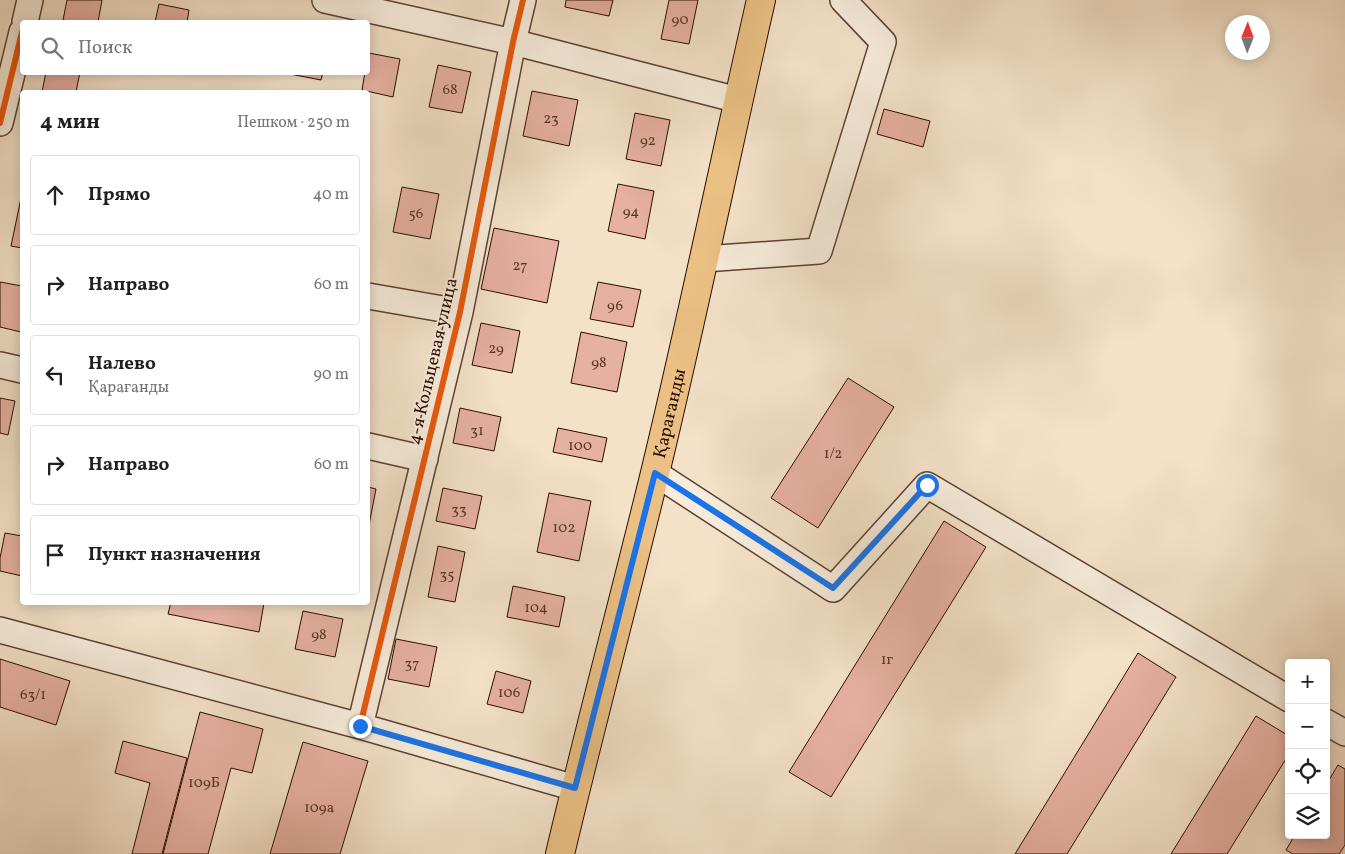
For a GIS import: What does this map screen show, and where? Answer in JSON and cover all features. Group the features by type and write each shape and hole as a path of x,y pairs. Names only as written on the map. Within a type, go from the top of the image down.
{"main road":[{"name":"Қарағанды","path":"560,854 655,473 762,0"}],"street":[{"path":"25,20 30,0"},
{"path":"325,0 513,42 738,100"},
{"name":"4-я Кольцевая улица","path":"360,726 460,312 523,0"},
{"path":"704,259 819,251 883,42 843,0"},
{"path":"0,123 20,40"},
{"path":"370,296 460,312"},
{"path":"0,365 20,370"},
{"path":"370,446 425,459"},
{"path":"655,473 833,588 927,485 1285,697"},
{"path":"0,630 360,726 575,788"},
{"path":"1330,724 1345,733"}],"building":[{"path":"67,0 102,0 98,20 63,20"},
{"path":"566,0 613,0 609,16 565,7"},
{"path":"669,0 698,0 689,44 661,39"},
{"path":"159,4 189,10 187,20 155,20"},
{"path":"370,53 400,59 393,97 370,92 370,90 362,90 364,75 370,75"},
{"path":"438,65 471,72 462,113 429,107"},
{"path":"45,75 79,75 76,90 42,90"},
{"path":"295,75 322,75 321,80"},
{"path":"532,91 578,100 569,146 523,136"},
{"path":"884,109 930,121 923,147 877,134"},
{"path":"635,113 670,120 661,166 626,159"},
{"path":"618,184 654,191 645,239 608,231"},
{"path":"402,187 439,194 430,239 393,232"},
{"path":"20,203 20,248 11,246"},
{"path":"494,228 559,241 547,303 481,289"},
{"path":"0,282 20,286 20,332 0,327"},
{"path":"598,282 641,290 633,327 590,319"},
{"path":"481,323 520,331 512,373 472,365"},
{"path":"581,332 627,342 617,392 571,383"},
{"path":"848,378 894,407 818,528 771,498"},
{"path":"0,398 15,401 8,435 0,433"},
{"path":"460,408 501,417 494,451 453,443"},
{"path":"558,428 607,438 602,462 553,452"},
{"path":"370,488 376,489 370,520"},
{"path":"443,488 482,496 475,529 436,521"},
{"path":"549,493 591,501 579,561 537,552"},
{"path":"944,521 986,547 831,797 789,772"},
{"path":"5,533 20,536 20,576 0,571 0,558"},
{"path":"438,546 465,552 455,602 428,597"},
{"path":"513,586 565,597 559,627 507,617"},
{"path":"170,605 264,605 259,632 168,614"},
{"path":"303,611 343,619 335,657 295,649"},
{"path":"396,639 437,647 429,687 388,679"},
{"path":"1138,653 1176,677 1067,854 1015,854"},
{"path":"0,659 70,681 56,725 0,707"},
{"path":"496,671 531,681 523,713 487,704"},
{"path":"200,712 263,729 252,773 231,768 208,854 163,854"},
{"path":"1256,716 1285,734 1285,760 1227,854 1171,854"},
{"path":"123,741 187,758 162,854 132,854 150,783 115,773"},
{"path":"303,742 368,761 340,854 270,854"},
{"path":"1338,765 1345,769 1345,845 1339,854 1293,854 1286,850 1293,839 1330,839 1330,778"}],"cycle path":[{"path":"360,726 460,312 523,0"},
{"path":"0,123 20,40"}],"route":[{"path":"360,726 575,788 655,473 833,588 927,485"}]}
